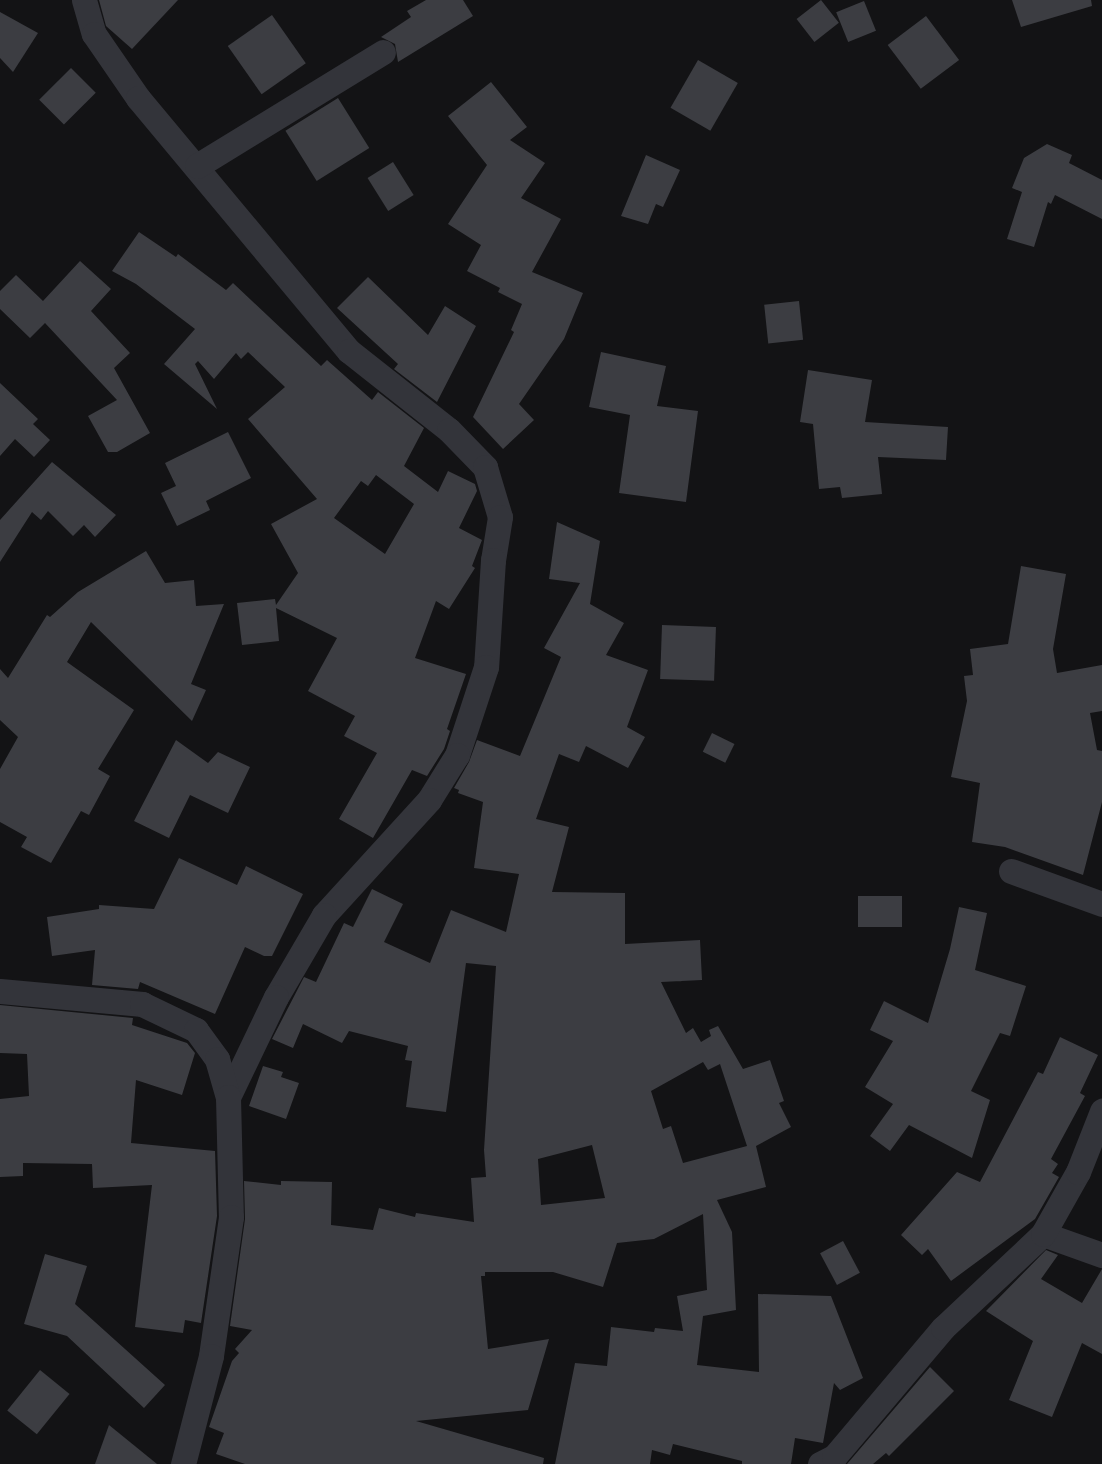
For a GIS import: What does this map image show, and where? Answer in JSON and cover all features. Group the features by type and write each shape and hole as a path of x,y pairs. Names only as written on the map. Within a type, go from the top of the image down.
{"street":[{"path":"84,0 94,34 138,98 197,166 349,351 469,448 485,467 500,517 492,560 486,666 457,755 429,800 324,915 276,996 228,1098"},
{"path":"197,166 383,52"},
{"path":"1011,871 1102,904"},
{"path":"0,991 142,1004 196,1030 217,1059 228,1098 231,1217 212,1356 183,1464"},
{"path":"820,1464 834,1457 943,1328 1043,1234 1078,1172 1102,1110"},
{"path":"1043,1234 1102,1254"}],"building":[{"path":"99,0 178,0 132,49 106,26"},
{"path":"426,0 463,0 473,16 398,62 395,44 381,37 411,17 407,11"},
{"path":"821,0 839,23 814,42 797,19"},
{"path":"1012,0 1091,0 1092,6 1021,27"},
{"path":"864,1 876,31 848,42 836,12"},
{"path":"0,12 38,33 13,72 0,58"},
{"path":"272,15 306,63 262,94 228,46"},
{"path":"926,16 959,60 921,89 888,45"},
{"path":"698,60 738,83 710,131 670,108"},
{"path":"71,68 96,93 64,125 39,100"},
{"path":"491,82 527,127 510,140 545,163 521,198 561,219 532,272 583,293 564,339 519,404 534,420 503,449 473,417 514,332 511,330 522,304 498,292 500,288 467,271 481,245 448,224 487,165 448,116"},
{"path":"338,98 369,148 317,181 285,131"},
{"path":"1047,144 1072,155 1069,163 1102,180 1102,219 1055,195 1051,204 1048,202 1034,247 1007,239 1022,192 1012,188 1024,158"},
{"path":"646,155 680,170 663,207 656,204 648,224 621,216"},
{"path":"393,162 414,195 388,211 368,178"},
{"path":"139,232 176,257 178,254 226,290 233,283 321,366 327,360 372,400 378,392 424,428 404,466 438,492 448,471 475,484 477,491 459,528 482,540 472,566 475,568 449,609 436,601 415,658 466,674 447,729 450,731 444,749 427,776 412,770 373,838 339,819 377,753 344,736 355,716 308,691 337,638 276,608 279,641 242,645 237,603 275,599 276,605 298,573 271,524 317,499 248,419 285,387 248,352 241,359 236,353 214,379 198,361 195,364 217,409 164,364 195,329 136,284 112,271","holes":["376,475 414,504 385,554 334,518 361,481 368,486"]},
{"path":"80,261 111,289 91,311 130,353 114,368 150,433 117,452 108,452 88,416 117,400 45,323 30,338 0,309 0,291 16,275 43,301"},
{"path":"368,277 428,335 445,306 476,326 437,402 394,369 398,364 337,308"},
{"path":"799,301 803,340 768,343 764,305"},
{"path":"601,352 666,366 657,406 698,411 686,502 619,493 630,415 589,407"},
{"path":"808,370 872,380 865,422 948,427 946,460 878,457 882,494 842,498 840,487 819,489 813,424 800,422"},
{"path":"0,383 38,419 33,424 50,440 34,457 15,439 0,456"},
{"path":"228,432 251,478 206,501 210,510 177,526 161,493 176,486 165,463"},
{"path":"52,462 116,515 95,537 84,525 73,536 48,511 41,520 32,512 0,562 0,520"},
{"path":"557,522 600,541 590,604 624,623 606,655 648,670 627,727 645,737 628,768 586,746 579,762 559,754 536,819 569,827 552,892 625,893 625,944 700,940 702,980 661,982 686,1033 693,1028 701,1042 711,1036 709,1030 718,1026 743,1069 770,1060 784,1101 779,1103 791,1127 756,1146 766,1187 717,1200 732,1232 736,1310 703,1316 697,1365 759,1372 758,1294 831,1296 863,1378 840,1390 834,1383 823,1443 795,1438 791,1464 742,1464 742,1461 673,1444 670,1455 652,1450 650,1464 555,1464 575,1363 607,1366 611,1327 654,1332 655,1328 683,1331 677,1296 707,1290 703,1214 654,1239 617,1243 603,1287 553,1272 485,1272 485,1276 481,1276 488,1349 549,1339 528,1410 416,1421 544,1458 543,1464 245,1464 216,1454 224,1433 209,1427 232,1361 239,1353 235,1349 252,1330 230,1326 245,1219 244,1181 281,1185 281,1181 332,1182 331,1225 373,1230 379,1208 415,1217 416,1213 474,1222 471,1178 486,1177 484,1150 496,966 466,963 446,1112 406,1107 412,1061 405,1060 408,1046 349,1031 342,1043 303,1024 293,1048 272,1039 304,977 316,982 344,923 353,927 372,889 403,904 384,942 430,963 451,910 506,932 519,874 474,868 483,802 458,793 459,790 454,788 469,762 477,740 520,756 561,657 544,648 580,583 549,579","holes":["703,1062 708,1070 720,1064 747,1146 683,1163 671,1126 663,1129 651,1091","592,1145 605,1198 541,1205 538,1159"]},
{"path":"146,551 165,583 194,580 196,606 224,604 191,684 206,690 192,721 91,622 67,662 134,710 98,769 110,776 89,815 81,811 51,863 21,847 27,837 0,822 0,769 18,737 0,720 0,669 8,678 47,615 50,617 78,592"},
{"path":"1021,566 1066,574 1053,649 1057,673 1102,665 1102,711 1090,713 1097,750 1102,751 1102,802 1083,875 1005,847 972,842 980,783 951,777 967,701 964,676 973,675 970,649 1008,644"},
{"path":"662,625 716,627 714,681 660,679"},
{"path":"712,733 734,744 725,763 703,752"},
{"path":"176,740 208,763 218,752 250,767 228,813 190,795 169,838 134,821"},
{"path":"179,858 237,885 246,866 303,894 272,956 264,956 245,947 215,1014 140,982 138,989 92,985 95,950 52,956 47,917 99,909 99,905 154,909"},
{"path":"858,896 902,896 902,927 858,927"},
{"path":"959,907 987,913 975,970 1026,986 1010,1036 1000,1033 971,1091 990,1100 972,1158 909,1125 890,1151 870,1136 893,1104 865,1087 893,1041 870,1030 884,1001 928,1023 950,949"},
{"path":"0,1005 133,1018 132,1025 187,1043 195,1053 182,1095 136,1080 131,1143 215,1151 217,1216 201,1323 185,1320 183,1333 135,1327 152,1185 93,1188 92,1164 23,1163 23,1176 0,1177 0,1099 29,1096 27,1054 0,1053"},
{"path":"1060,1037 1098,1055 1080,1093 1085,1096 1051,1159 1058,1164 1052,1173 1059,1177 1035,1219 951,1281 928,1249 922,1255 901,1235 957,1172 980,1182 1038,1072 1043,1074"},
{"path":"263,1066 283,1072 281,1077 299,1083 286,1119 249,1106"},
{"path":"843,1241 860,1273 837,1285 820,1253"},
{"path":"1046,1250 1058,1255 1041,1279 1082,1303 1102,1269 1102,1354 1082,1343 1052,1417 1009,1400 1033,1341 986,1311"},
{"path":"45,1254 87,1266 75,1304 165,1385 144,1408 67,1336 24,1324"},
{"path":"930,1367 954,1391 889,1456 886,1453 873,1464 847,1464"},
{"path":"40,1370 70,1394 37,1434 7,1410"},
{"path":"109,1425 157,1464 95,1464"}]}
